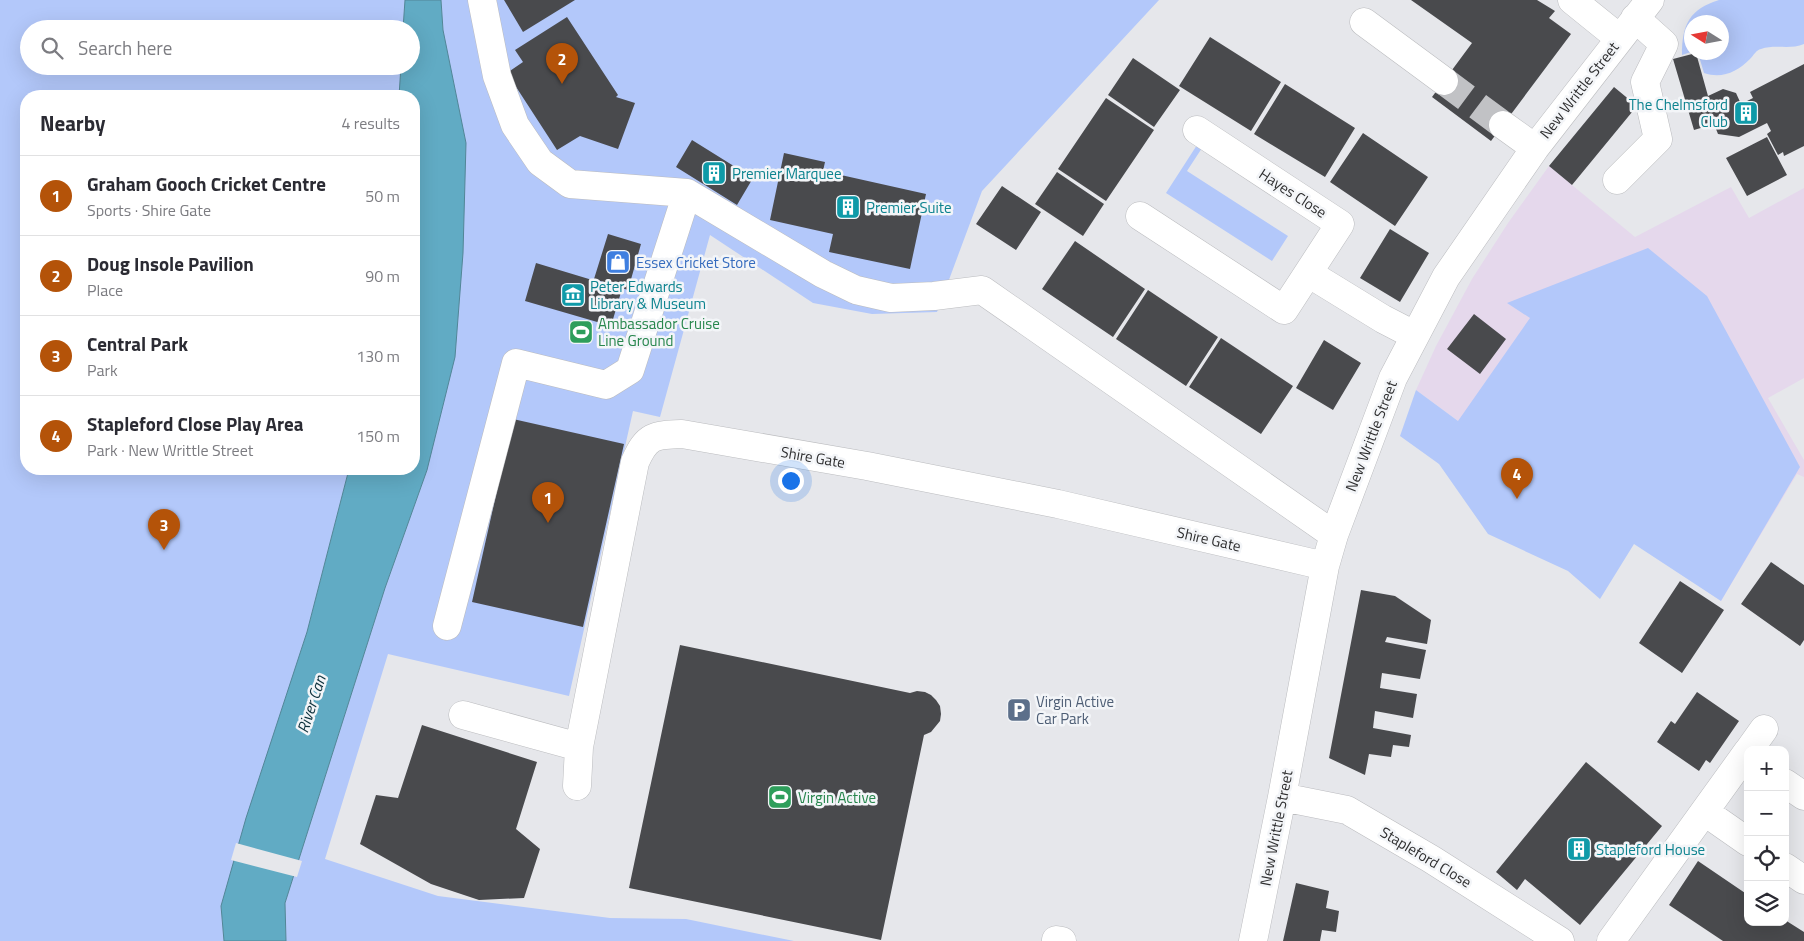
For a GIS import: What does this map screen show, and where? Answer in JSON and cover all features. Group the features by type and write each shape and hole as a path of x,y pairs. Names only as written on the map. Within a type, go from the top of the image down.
{"street":[{"path":"482,0 497,76 515,125 540,162 570,184 687,193 823,274 856,290 891,298 934,296 982,290 1285,503 1334,535"},
{"path":"1572,0 1635,19 1664,44 1645,82 1658,139 1617,180"},
{"name":"New Writtle Street","path":"1253,941 1325,566 1334,535 1393,378 1446,277 1535,148 1635,19"},
{"path":"1364,22 1444,81"},
{"path":"1504,125 1535,148"},
{"name":"Hayes Close","path":"1140,216 1284,310 1340,224 1196,130"},
{"path":"447,626 516,364 606,385 630,370 687,193"},
{"path":"1308,273 1383,319 1414,335"},
{"name":"Shire Gate","path":"577,786 579,746 635,462 643,445 659,435 682,434 868,466 1058,504 1325,566"},
{"path":"463,715 579,746"},
{"path":"1611,941 1744,758"},
{"path":"1789,786 1804,796"},
{"name":"Stapleford Close","path":"1282,797 1347,810 1431,859 1560,941"},
{"path":"1705,812 1744,839"},
{"path":"1789,870 1804,880"}],"shaded area":[{"path":"0,0 405,0 404,20 20,20 20,75 400,75 399,90 20,90 20,475 347,475 307,632 221,906 224,941 0,941"},
{"name":"Ambassador Cruise Line Ground","path":"441,0 1159,0 982,191 937,312 872,314 813,303 710,235 660,417 633,411 569,696 388,654 325,859 438,896 610,918 686,919 794,941 286,941 285,903 385,588 427,470 443,30"},
{"path":"1719,0 1804,0 1804,44 1793,47 1761,49 1740,68 1723,75 1704,73 1700,60 1729,60 1729,15 1693,15 1709,4"},
{"path":"1684,35 1684,54 1682,55"},
{"path":"1197,145 1202,148 1187,171 1288,236 1272,261 1166,193"},
{"path":"1549,166 1635,237 1731,187 1749,218 1804,188 1804,378 1768,398 1804,460 1804,477 1797,474 1721,601 1458,421 1416,390 1436,346 1472,279 1508,223"},
{"path":"1648,248 1707,296 1800,467 1721,601 1634,544 1600,599 1568,571 1488,534 1439,464 1400,436 1416,390 1458,421 1530,318 1507,303"}],"water":[{"name":"River Can","path":"405,0 441,0 443,30 466,143 463,253 455,357 427,470 385,588 285,903 286,941 224,941 221,906 246,818 307,632 347,475 420,475 420,90 399,90 400,75 420,75 420,20 404,20"}],"pier":[{"path":"236,843 302,861 297,877 231,860"}],"building":[{"path":"504,0 575,0 523,32"},
{"path":"1411,0 1537,0 1555,11 1549,18 1571,34 1491,141 1432,97 1472,43"},
{"path":"567,17 618,95 616,97 635,103 618,149 580,136 557,150 507,73 523,62 515,50"},
{"path":"1210,37 1281,82 1251,131 1179,86"},
{"name":"The Chelmsford Club","path":"1684,56 1684,60 1698,60 1708,96 1723,89 1736,93 1741,104 1753,98 1750,92 1804,64 1804,146 1784,156 1783,152 1778,155 1767,134 1771,131 1767,123 1739,137 1718,134 1714,124 1694,130 1673,59"},
{"path":"1133,58 1180,90 1154,127 1108,95"},
{"path":"1285,84 1355,128 1325,177 1254,134"},
{"path":"1614,87 1637,106 1572,185 1549,166"},
{"path":"1106,98 1154,130 1106,201 1058,169"},
{"path":"1363,133 1428,177 1395,226 1330,182"},
{"path":"1767,137 1787,175 1747,196 1726,158"},
{"name":"Premier Marquee","path":"692,140 753,178 737,205 676,167"},
{"name":"Premier Suite","path":"784,153 825,162 823,171 926,194 910,269 829,252 833,234 770,220"},
{"path":"1057,172 1104,204 1083,236 1035,204"},
{"path":"1002,186 1041,212 1016,250 976,224"},
{"path":"1390,229 1429,253 1400,302 1360,278"},
{"name":"Essex Cricket Store","path":"608,234 641,244 628,290 594,279"},
{"path":"1075,241 1145,289 1113,337 1042,289"},
{"name":"Peter Edwards Library & Museum","path":"536,263 622,289 611,326 525,301"},
{"path":"1148,290 1218,337 1186,386 1116,339"},
{"path":"1474,314 1506,339 1480,374 1447,349"},
{"path":"1221,338 1293,386 1261,434 1189,387"},
{"path":"1324,340 1361,363 1333,410 1296,388"},
{"path":"513,419 624,444 583,627 472,602"},
{"path":"1771,562 1804,585 1804,640 1800,646 1741,604"},
{"path":"1680,581 1724,610 1682,673 1639,643"},
{"path":"1361,590 1395,596 1431,620 1427,644 1387,637 1385,642 1426,650 1420,679 1382,673 1380,688 1417,694 1413,718 1375,711 1373,728 1411,735 1409,747 1393,745 1391,757 1369,754 1365,775 1329,758"},
{"name":"Virgin Active","path":"680,645 910,693 917,691 925,692 936,700 940,706 940,721 931,732 924,735 881,940 629,888"},
{"path":"1697,692 1739,721 1710,763 1706,760 1699,771 1657,742 1671,721 1675,724"},
{"path":"422,725 537,762 516,829 540,849 524,898 479,900 431,884 360,844 376,795 398,798"},
{"name":"Stapleford House","path":"1586,762 1662,826 1580,925 1525,879 1517,890 1496,872"},
{"path":"1698,861 1744,892 1744,926 1789,926 1789,923 1804,932 1804,941 1723,941 1669,905"},
{"path":"1296,883 1329,891 1326,908 1339,911 1336,932 1322,930 1320,941 1283,941"}],"tunnel":[{"path":"1444,81 1503,125"}],"place":[{"name":"Doug Insole Pavilion","path":"562,84"},
{"name":"The Chelmsford Club","path":"1746,113"},
{"name":"Premier Marquee","path":"714,173"},
{"name":"Premier Suite","path":"848,207"},
{"name":"Essex Cricket Store","path":"618,262"},
{"name":"Peter Edwards Library & Museum","path":"573,295"},
{"name":"Ambassador Cruise Line Ground","path":"581,332"},
{"name":"Stapleford Close Play Area","path":"1517,499"},
{"name":"Graham Gooch Cricket Centre","path":"548,523"},
{"name":"Central Park","path":"164,550"},
{"name":"Virgin Active Car Park","path":"1019,710"},
{"name":"Virgin Active","path":"780,797"},
{"name":"Stapleford House","path":"1579,849"}]}
